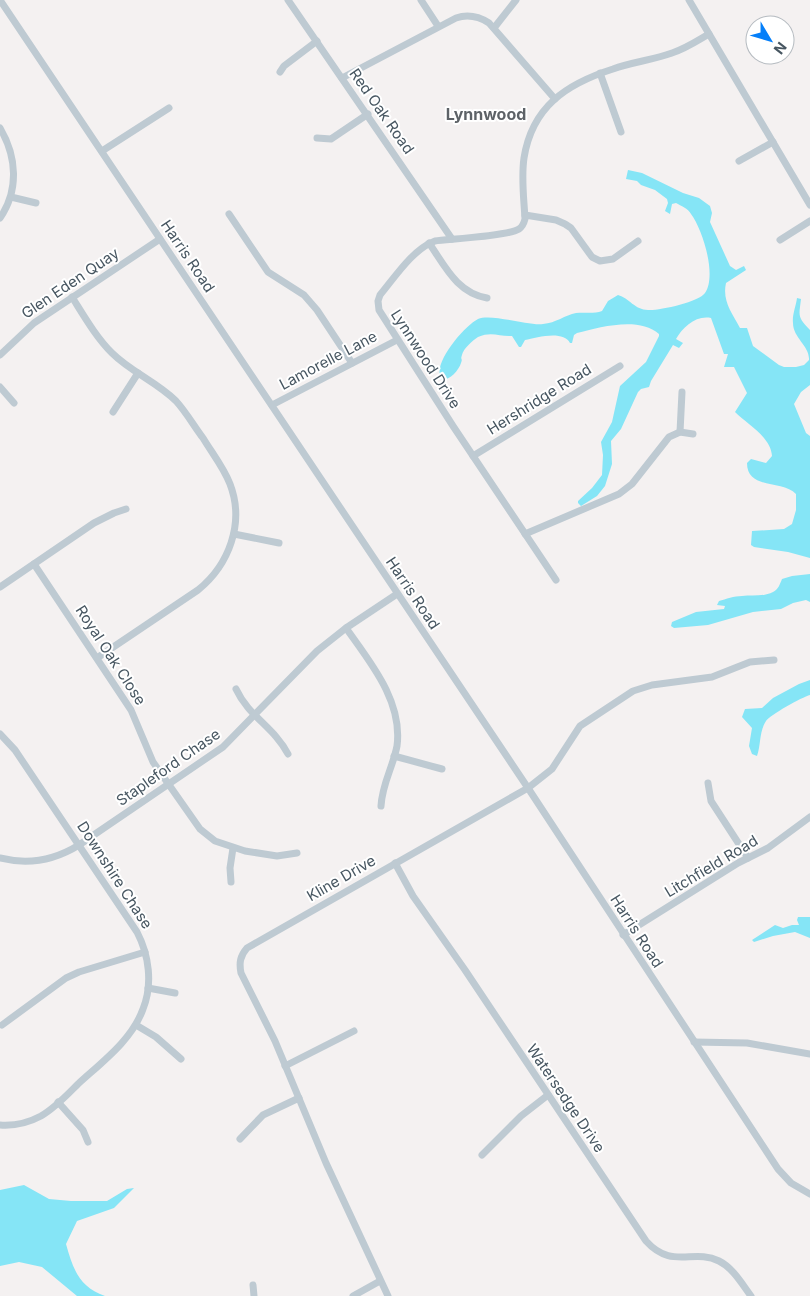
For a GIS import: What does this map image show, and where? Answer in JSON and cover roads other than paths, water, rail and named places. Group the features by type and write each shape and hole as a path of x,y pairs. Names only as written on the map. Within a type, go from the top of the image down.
{"street":[{"name":"Harris Road","path":"0,0 528,788 778,1169 791,1183 810,1194"},
{"name":"Red Oak Road","path":"288,0 452,239"},
{"path":"421,0 438,26"},
{"path":"494,28 516,0"},
{"path":"689,0 810,204"},
{"path":"342,78 438,26 456,18 468,16 480,18 494,28 555,99"},
{"path":"487,298 473,294 461,287 454,280 429,243 514,232 521,227 525,215 523,167 530,132 540,114 555,99 600,73 674,53 709,34"},
{"path":"280,72 284,66 317,41"},
{"path":"600,73 621,132"},
{"path":"102,151 169,108"},
{"path":"317,138 331,139 368,114"},
{"path":"0,128 8,144 14,166 11,197 0,218"},
{"path":"739,161 773,142"},
{"path":"11,197 36,203"},
{"path":"229,214 268,272 304,295 317,310 352,363"},
{"path":"525,215 556,220 565,224 571,228 592,257 600,261 613,259 638,241"},
{"path":"780,240 810,221"},
{"name":"Glen Eden Quay","path":"0,355 34,323 160,239"},
{"name":"Lynnwood Drive","path":"429,243 418,251 379,297 379,310 556,580"},
{"path":"72,297 110,352 167,394 182,409 222,468 233,493 236,516 234,534 223,562 205,584 97,658"},
{"name":"Lamorelle Lane","path":"272,406 397,340"},
{"name":"Hershridge Road","path":"473,456 620,366"},
{"path":"113,412 138,373"},
{"path":"0,387 14,403"},
{"path":"680,432 682,392"},
{"path":"525,534 619,494 626,489 669,437 680,432 693,434"},
{"path":"0,587 94,523 126,509"},
{"path":"234,534 279,543"},
{"name":"Royal Oak Close","path":"34,564 131,710 148,753 200,829 215,841 233,848 277,856 297,853"},
{"name":"Stapleford Chase","path":"0,858 17,861 37,861 58,855 79,845 223,747 317,650 397,594"},
{"path":"346,628 391,699 395,710 397,734 394,756 384,786 381,806"},
{"name":"Kline Drive","path":"388,1296 344,1204 285,1066 241,973 240,961 243,952 528,788 552,769 580,726 633,691 652,685 712,677 750,662 774,660"},
{"path":"236,689 244,705 274,734 288,754"},
{"name":"Downshire Chase","path":"0,734 15,750 136,932 148,963 148,988 143,1011 136,1025 124,1040 48,1111 33,1120 12,1125 0,1125"},
{"path":"394,756 442,769"},
{"path":"708,783 711,801 748,858"},
{"name":"Litchfield Road","path":"624,935 748,858 768,848 810,817"},
{"path":"231,882 230,868 233,848"},
{"name":"Watersedge Drive","path":"395,863 413,896 465,970 600,1175 651,1247 670,1257 708,1257 721,1262 730,1269 751,1296"},
{"path":"2,1025 66,978 79,972 145,952"},
{"path":"148,988 175,993"},
{"path":"136,1025 156,1037 181,1059"},
{"path":"285,1066 354,1031"},
{"path":"694,1042 747,1044 810,1054"},
{"path":"482,1155 521,1116 548,1095"},
{"path":"240,1139 263,1116 298,1098"},
{"path":"58,1102 83,1130 88,1142"},
{"path":"353,1296 380,1281"},
{"path":"253,1285 254,1296"}],"water":[{"path":"628,170 642,173 683,193 699,198 710,206 712,213 710,222 730,266 736,270 744,266 746,270 726,283 725,296 729,307 740,328 747,328 753,346 784,367 804,365 809,360 807,350 796,333 793,323 797,298 801,299 800,316 810,330 810,385 801,392 794,404 806,433 810,436 810,558 751,545 752,531 784,529 792,524 796,510 796,494 783,487 759,481 749,472 747,463 751,459 766,463 772,456 771,449 758,431 735,412 747,393 734,367 724,367 728,354 724,354 711,318 695,320 682,330 676,339 683,343 679,348 673,345 649,387 638,392 621,429 611,441 612,464 605,486 597,496 581,506 578,501 602,475 603,455 601,442 612,422 620,386 646,362 659,334 641,325 619,324 577,333 574,335 572,343 567,339 556,336 536,337 525,340 521,347 519,347 512,336 483,335 468,345 461,357 460,366 451,376 442,380 440,374 444,356 457,338 478,319 500,318 543,324 576,313 602,311 608,301 618,295 639,308 653,310 687,303 705,293 710,276 709,265 704,242 696,221 690,212 676,203 672,204 670,214 665,211 668,203 667,199 655,190 641,185 637,181 626,179"},
{"path":"810,574 810,602 806,600 793,603 781,609 753,612 708,625 674,628 671,626 672,622 696,612 724,609 725,606 717,605 719,601 736,596 769,594 779,587 782,579"},
{"path":"810,680 810,695 786,706 766,721 762,730 757,756 752,754 749,746 752,728 742,717 745,709 762,708 773,698"},
{"path":"798,917 810,917 810,938 795,932 754,942 752,940 775,925 783,928 799,925"},
{"path":"24,1185 49,1199 71,1201 107,1201 127,1189 134,1188 114,1208 77,1221 66,1244 78,1276 89,1288 105,1296 77,1296 42,1267 19,1262 0,1266 0,1190"}],"district":[{"name":"Lynnwood","path":"486,114"}]}
